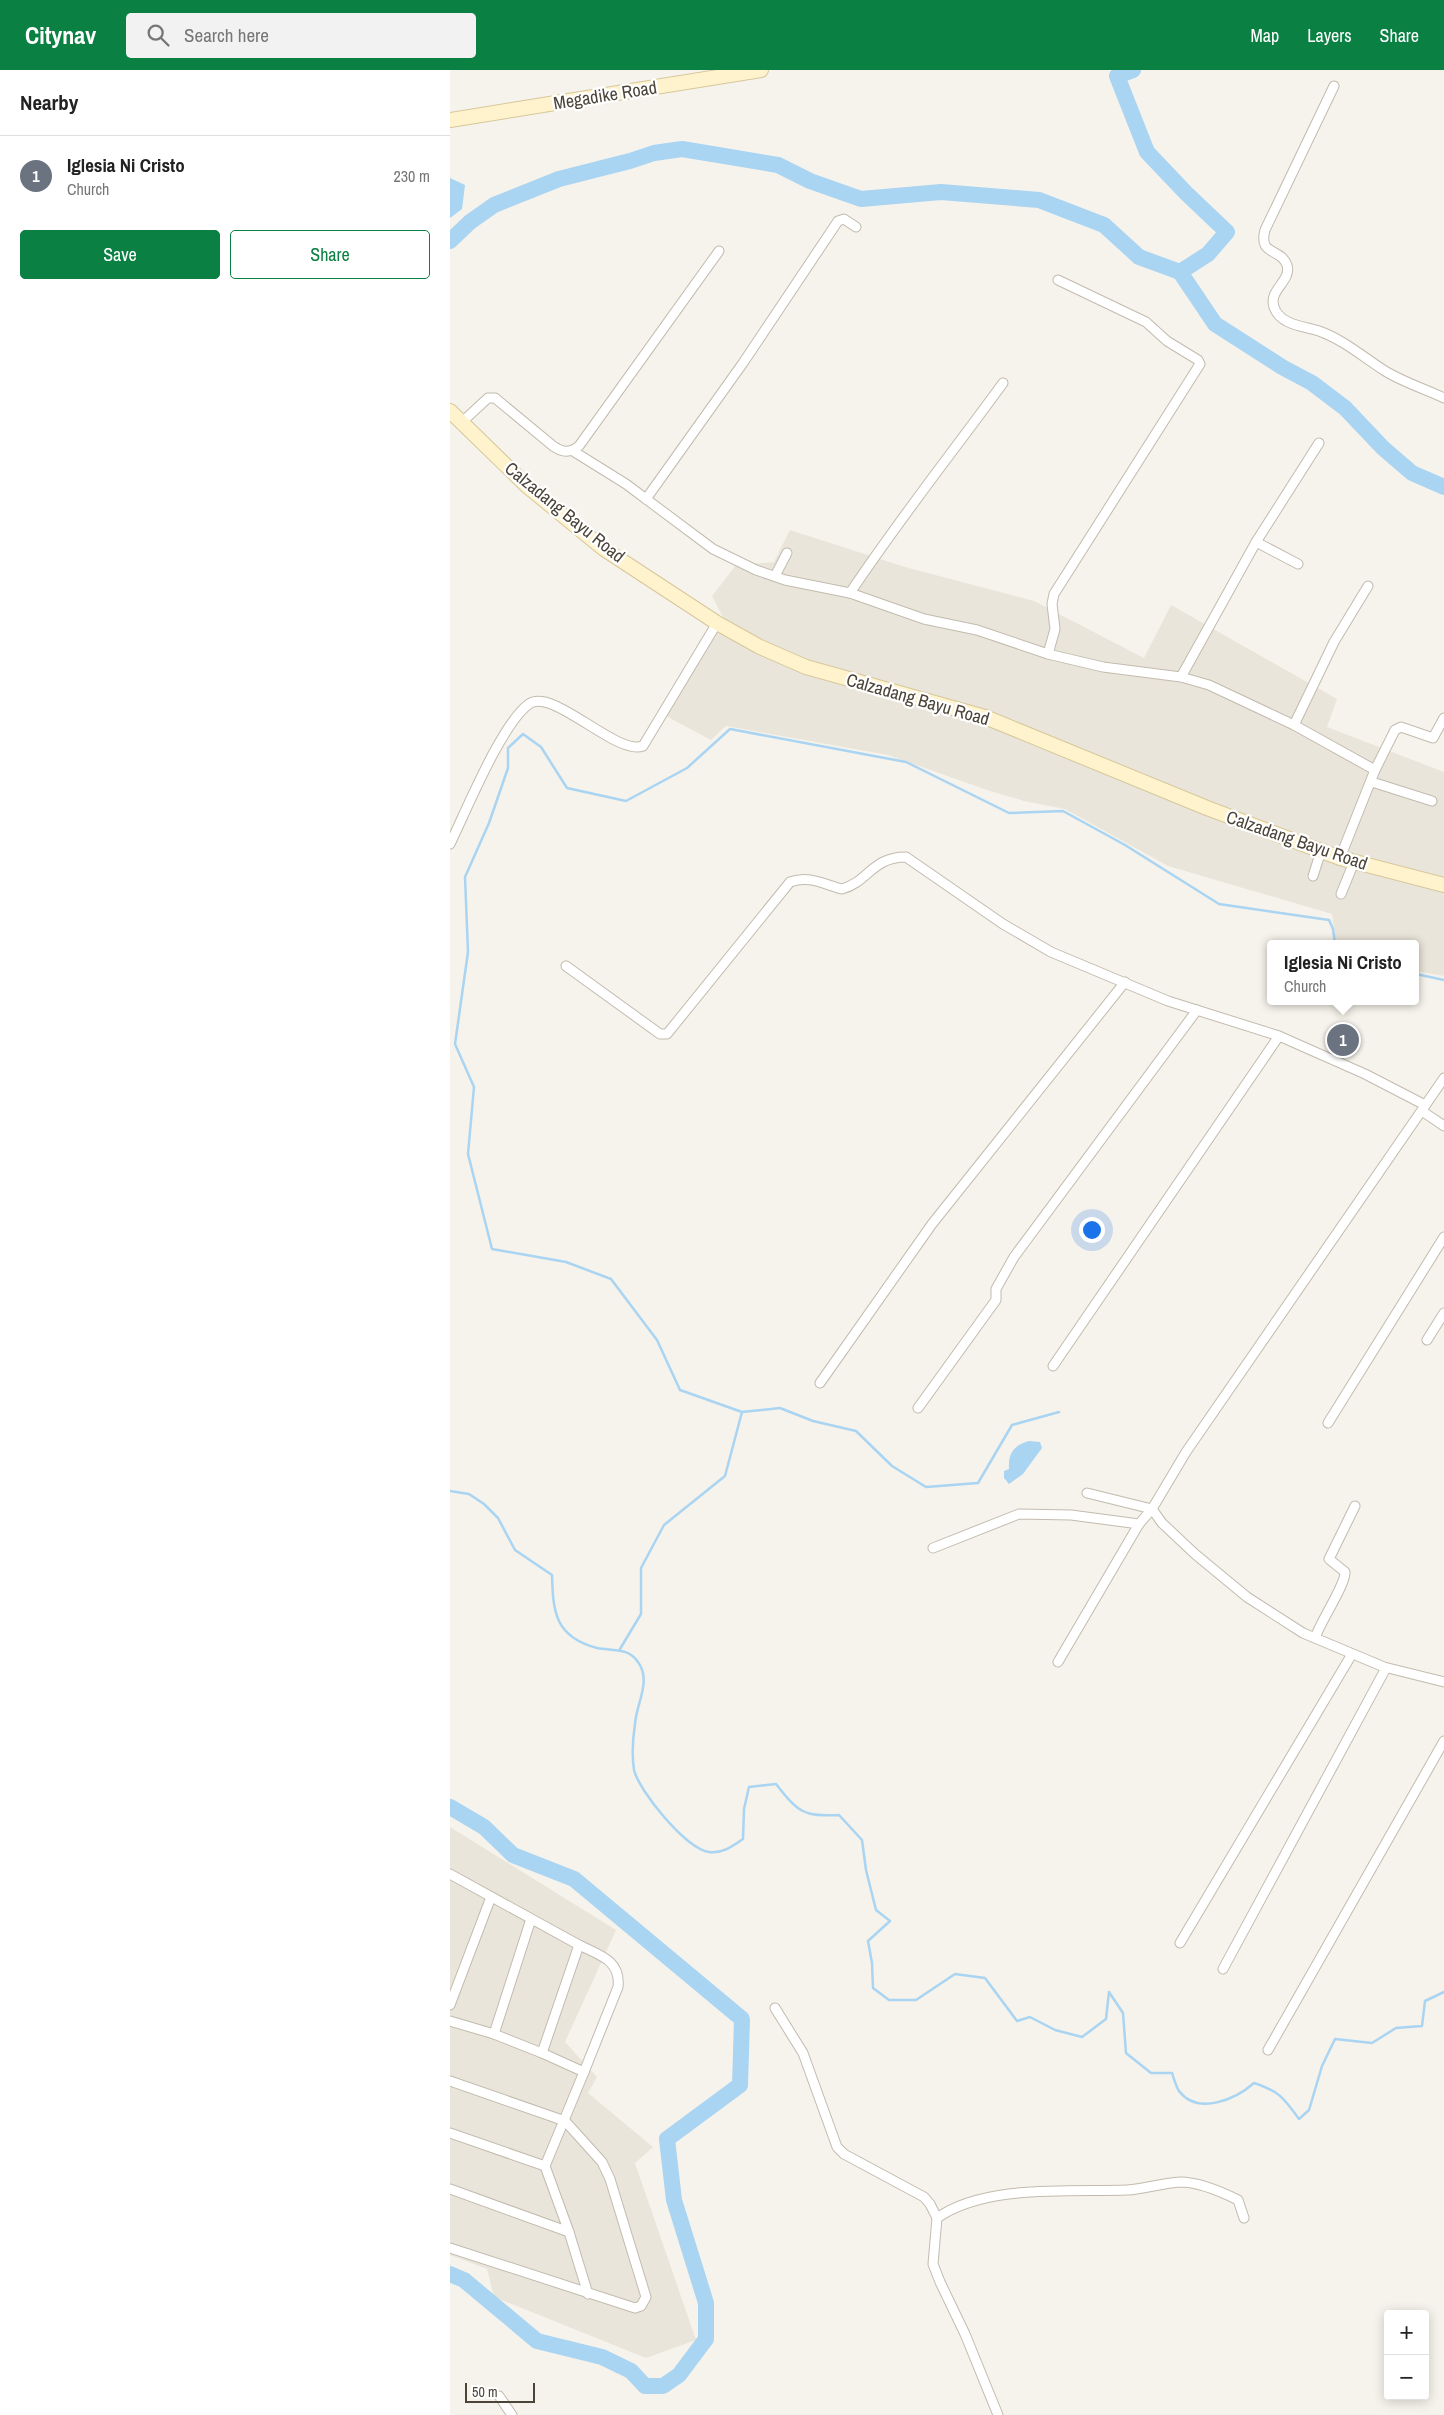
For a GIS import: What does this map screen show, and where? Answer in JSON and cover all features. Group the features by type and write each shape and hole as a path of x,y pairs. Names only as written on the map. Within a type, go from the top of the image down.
{"street":[{"name":"Megadike Road","path":"450,120 761,70"},
{"path":"1334,86 1265,230 1262,240 1265,245 1287,264 1285,277 1273,294 1274,308 1285,321 1320,332 1345,343 1386,371 1444,398"},
{"path":"646,500 743,363 838,221 844,218 856,227"},
{"path":"573,451 580,446 719,250"},
{"path":"1048,654 1055,629 1052,604 1054,594 1200,364 1198,360 1167,341 1146,322 1058,280"},
{"path":"850,592 892,529 925,490 1003,383"},
{"path":"462,422 488,398 495,398 553,446 562,451 573,451 626,484 713,549 775,576 850,592 924,619 977,630 1048,654 1103,667 1181,677 1222,689 1294,725 1376,770"},
{"name":"Calzadang Bayu Road","path":"450,411 527,486 604,549 717,623 760,647 806,666 985,717 1207,808 1321,851 1347,860 1444,885"},
{"path":"1181,677 1256,542 1319,443"},
{"path":"1256,542 1298,564"},
{"path":"775,576 788,553"},
{"path":"1294,725 1334,642 1368,586"},
{"path":"450,844 507,728 529,703 538,702 558,708 626,746 637,748 643,746 717,623"},
{"path":"1341,894 1347,860 1372,782 1395,730 1401,727 1433,738 1444,718"},
{"path":"1372,782 1432,801"},
{"path":"1313,876 1321,851"},
{"path":"566,966 660,1034 667,1034 790,882 799,879 812,879 842,889 883,860 893,856 906,856 1003,924 1050,952 1168,1001 1279,1036 1365,1074 1424,1108 1444,1126"},
{"path":"820,1383 932,1224 1125,982"},
{"path":"918,1408 996,1300 996,1289 1014,1257 1197,1010"},
{"path":"1053,1366 1279,1036"},
{"path":"1058,1662 1140,1524 1152,1509 1186,1452 1444,1078"},
{"path":"1328,1423 1444,1238"},
{"path":"1427,1340 1444,1313"},
{"path":"1087,1493 1152,1509 1162,1523 1194,1554 1247,1597 1292,1627 1386,1668 1444,1682"},
{"path":"1315,1638 1326,1611 1346,1578 1345,1572 1329,1559 1355,1506"},
{"path":"932,1548 1019,1514 1071,1515 1140,1524"},
{"path":"1180,1943 1352,1654"},
{"path":"1222,1969 1386,1668"},
{"path":"1268,2050 1444,1741"},
{"path":"450,1874 608,1960 617,1969 619,1977 618,1987 565,2121 545,2166 569,2232 588,2294"},
{"path":"450,2005 491,1897"},
{"path":"494,2034 531,1919"},
{"path":"542,2053 579,1945"},
{"path":"775,2008 803,2053 837,2147 844,2154 924,2197 930,2204 937,2218 934,2264 940,2282 966,2334 998,2415"},
{"path":"450,2021 494,2034 584,2072"},
{"path":"450,2081 565,2121 602,2162 610,2179 646,2297 641,2306 635,2308 450,2248"},
{"path":"450,2133 545,2166"},
{"path":"937,2218 964,2203 1026,2192 1130,2190 1181,2182 1208,2188 1238,2200 1244,2218"},
{"path":"450,2189 569,2232"},
{"path":"499,2396 512,2415"}],"shaded area":[{"path":"790,530 905,567 1034,601 1144,658 1171,605 1337,699 1327,727 1444,772 1444,976 1419,972 1419,940 1335,940 1332,914 1168,866 1065,809 1024,801 987,790 888,755 726,726 711,740 666,716 723,617 712,596 736,565 774,562"},
{"path":"450,1827 616,1930 565,2042 597,2077 588,2093 653,2147 635,2163 696,2340 646,2358 494,2297 487,2269 450,2255"}],"water":[{"path":"450,178 465,185 462,209 450,218"},
{"path":"1029,1441 1040,1442 1042,1448 1023,1474 1009,1484 1004,1478 1004,1471 1009,1469 1011,1454 1016,1447"}],"waterway":[{"path":"450,241 470,222 494,205 559,179 654,153 682,149 778,165 810,181 861,199 941,192 1039,200 1104,225 1139,257 1180,272 1208,254 1227,232 1147,152 1117,76 1133,70"},
{"path":"1180,272 1215,324 1282,367 1312,383 1345,408 1383,448 1412,473 1444,487"},
{"path":"620,1649 641,1614 641,1568 664,1525 725,1476 742,1412 680,1390 657,1340 611,1279 566,1262 492,1249 468,1154 474,1087 455,1044 468,952 465,877 489,823 508,768 508,748 523,734 541,747 567,788 626,801 687,768 730,729 906,762 1009,813 1063,811 1125,845 1219,904 1329,920 1334,940"},
{"path":"1419,975 1444,980"},
{"path":"742,1412 780,1408 813,1421 856,1431 892,1466 926,1487 978,1483 1012,1425 1059,1412"},
{"path":"450,1491 469,1494 484,1504 498,1518 515,1550 552,1575 554,1600 559,1621 572,1637 597,1648 619,1650 634,1657 638,1662 644,1677 634,1729 634,1770 654,1804 688,1841 699,1848 714,1852 723,1851 743,1839 744,1809 749,1787 776,1784 790,1801 802,1811 817,1815 839,1815 862,1840 866,1870 876,1910 890,1921 868,1941 872,1963 873,1988 889,2000 916,2000 955,1974 985,1978 1017,2021 1030,2017 1055,2030 1082,2037 1106,2019 1109,1992 1123,2013 1126,2053 1151,2073 1172,2073 1179,2091 1187,2098 1196,2103 1217,2102 1237,2095 1254,2083 1275,2092 1299,2119 1309,2110 1322,2066 1335,2039 1372,2043 1396,2028 1422,2026 1425,2001 1444,1992"},
{"path":"450,1807 484,1827 513,1855 574,1879 742,2019 740,2085 667,2139 674,2200 706,2303 706,2339 679,2375 663,2386 645,2386 631,2371 602,2357 537,2341 464,2280 450,2274"}],"place":[{"name":"Iglesia Ni Cristo","path":"1343,1040"}]}
